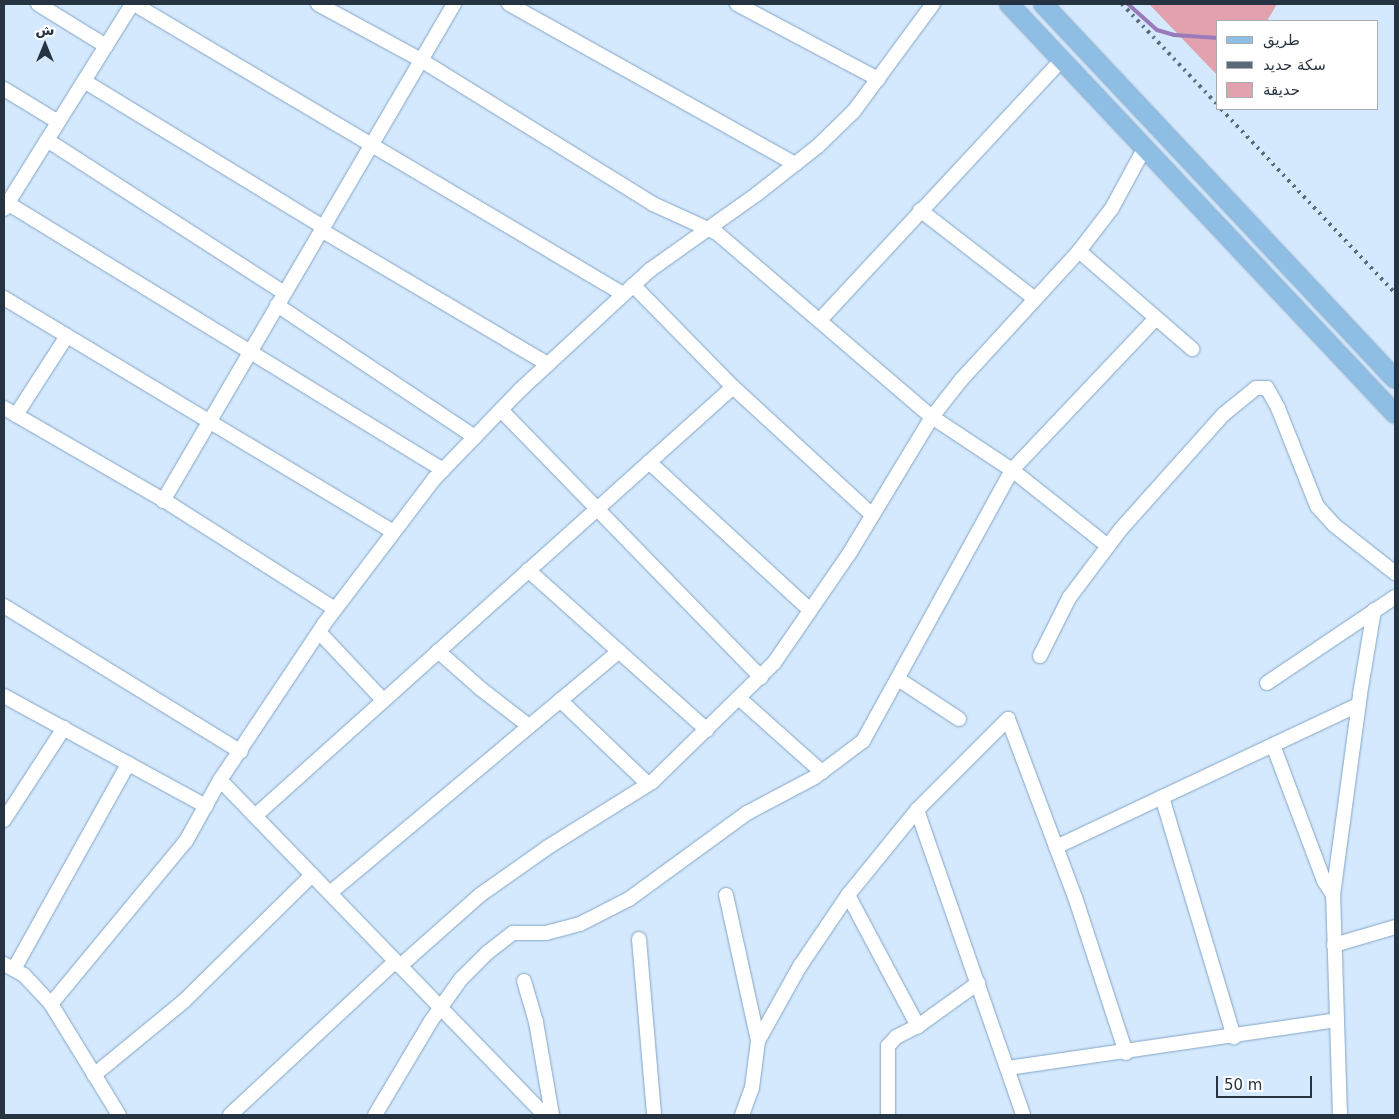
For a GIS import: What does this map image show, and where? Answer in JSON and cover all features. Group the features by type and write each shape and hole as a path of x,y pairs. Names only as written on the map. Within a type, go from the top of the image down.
{"main road":[{"path":"1008,4 1395,414"},
{"path":"1043,4 1395,379"}],"street":[{"path":"38,4 106,46"},
{"path":"443,470 5,204 133,4 372,144 628,290 872,515"},
{"path":"318,4 421,60 653,204 717,233 932,417 1012,470 1108,546"},
{"path":"163,501 454,4"},
{"path":"509,4 795,164"},
{"path":"737,4 878,79"},
{"path":"51,1004 186,841 220,780 241,752 319,632 393,532 443,470 548,364 628,290 706,228 795,164 854,111 933,4"},
{"path":"820,320 920,210 1062,60"},
{"path":"84,81 322,228 548,364"},
{"path":"4,89 58,122"},
{"path":"47,140 281,299 475,437"},
{"path":"230,1115 398,964 480,895 548,847 648,784 740,699 761,677 810,610 872,515 932,417 961,380 1079,251 1112,208 1144,149"},
{"path":"920,210 1035,299"},
{"path":"1079,251 1192,350"},
{"path":"4,298 393,532"},
{"path":"375,1115 461,979 487,953 513,933 546,933 580,924 621,903 747,813 822,772 863,741 1012,470 1156,318"},
{"path":"67,336 10,412 163,501 335,610"},
{"path":"255,816 733,387"},
{"path":"1040,656 1069,598 1108,546 1224,414 1256,388 1267,388 1291,436 1317,506 1334,525 1395,573"},
{"path":"501,410 595,510 761,677"},
{"path":"649,462 810,610"},
{"path":"528,570 707,730"},
{"path":"1267,683 1395,597"},
{"path":"4,606 241,752"},
{"path":"1340,1115 1333,895 1358,705 1374,610"},
{"path":"319,632 383,700"},
{"path":"438,651 481,690 529,726"},
{"path":"330,893 619,651"},
{"path":"898,679 958,719"},
{"path":"4,696 206,806"},
{"path":"740,699 822,772"},
{"path":"560,700 648,784"},
{"path":"1056,847 1358,705"},
{"path":"758,1041 800,966 848,895 917,810 1008,719 1056,847 1126,1053"},
{"path":"4,820 64,728"},
{"path":"1273,745 1324,882 1333,895"},
{"path":"119,1115 51,1004 24,975 8,969 128,764"},
{"path":"220,780 545,1115"},
{"path":"1162,797 1234,1036"},
{"path":"917,810 1023,1115"},
{"path":"94,1075 184,1002 312,875"},
{"path":"726,895 758,1041 752,1088 742,1115"},
{"path":"848,895 918,1026"},
{"path":"1334,945 1395,926"},
{"path":"639,940 654,1115"},
{"path":"524,981 536,1022 552,1115"},
{"path":"888,1115 888,1046 896,1037 918,1026 978,983"},
{"path":"1008,1068 1126,1053 1336,1020"}],"green space":[{"path":"1149,4 1277,4 1268,20 1216,20 1216,74"}],"waterway":[{"path":"1128,4 1157,30 1174,35 1216,38"}],"railway":[{"path":"1122,4 1216,103"},
{"path":"1222,110 1395,293"}]}
